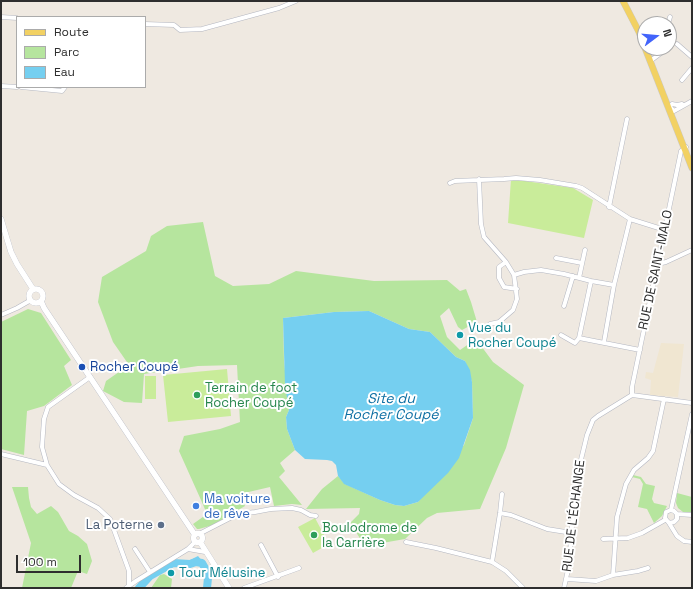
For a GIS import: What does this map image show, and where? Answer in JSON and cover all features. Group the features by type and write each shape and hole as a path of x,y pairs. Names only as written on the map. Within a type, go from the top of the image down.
{"main road":[{"path":"623,1 637,31"},
{"path":"628,1 637,21"},
{"path":"648,56 674,111 692,168"},
{"path":"652,56 685,147 692,161"},
{"path":"1,218 17,264 33,289"},
{"path":"33,289 29,294 31,300 35,303 42,300"},
{"path":"33,289 39,289 42,292 44,308 197,534 193,538 205,552 229,588"}],"street":[{"path":"146,24 174,25 180,30 202,29 279,8 296,1"},
{"path":"1,18 16,18"},
{"path":"677,44 692,57"},
{"path":"653,59 657,56"},
{"path":"682,80 692,68"},
{"path":"1,86 16,87"},
{"path":"35,88 62,90 64,88"},
{"path":"674,111 692,101"},
{"path":"669,103 677,105 687,103"},
{"path":"609,207 627,119"},
{"name":"RUE DE SAINT-MALO","path":"632,395 632,387 681,151 685,147"},
{"path":"450,183 455,181 479,179 516,178 576,186 582,188 609,207 630,219 665,230"},
{"path":"479,179 481,224 484,237 506,262 514,275 518,299 513,310 498,322 490,324"},
{"path":"604,342 614,285 630,219"},
{"path":"579,278 585,250"},
{"path":"658,264 692,250"},
{"path":"556,258 582,263"},
{"path":"506,262 500,267 499,278 504,287 517,289"},
{"path":"514,275 541,270 614,285"},
{"path":"564,306 572,276"},
{"path":"561,335 575,343 579,338 591,281"},
{"path":"1,314 17,308 31,300"},
{"path":"579,338 640,350"},
{"path":"90,377 48,407 44,419 42,447 47,465 59,484 74,495 98,508 110,519 129,571 128,587"},
{"path":"632,395 692,403"},
{"name":"RUE DE L'ÉCHANGE","path":"564,588 570,565 573,513 578,472 590,426 593,420 598,416 632,395"},
{"path":"614,575 617,517 626,484 634,470 648,458 653,451 664,399"},
{"path":"692,414 670,510 665,514 667,521 677,536 692,542"},
{"path":"1,454 47,465"},
{"path":"492,562 502,494"},
{"path":"197,534 238,514 278,508 292,508 316,516"},
{"path":"670,510 677,514 692,515"},
{"path":"500,513 511,515 546,529 572,533"},
{"path":"603,539 628,538 667,521 676,521 677,514"},
{"path":"128,587 197,542"},
{"path":"406,542 492,562 506,571 523,588"},
{"path":"261,544 278,577"},
{"path":"135,548 150,572"},
{"path":"188,548 205,552"},
{"path":"244,588 278,577 299,568"},
{"path":"567,579 596,581 614,575 648,568"}],"shaded area":[{"path":"661,343 684,344 678,397 650,395 651,380 645,378 646,372 653,373"}],"green space":[{"path":"511,179 573,188 593,200 584,238 508,223"},
{"path":"203,222 215,276 233,286 269,284 296,271 374,281 447,280 460,291 466,289 477,322 462,330 458,327 449,308 440,316 447,337 460,350 476,339 493,362 524,385 506,448 480,509 437,513 427,518 405,539 365,546 350,523 359,514 360,508 306,509 322,489 338,476 345,484 395,505 404,506 418,502 464,445 473,418 472,382 465,361 456,357 430,332 409,329 369,311 334,312 283,318 284,361 289,410 286,417 287,429 295,450 280,463 285,471 279,477 302,505 292,504 274,506 270,487 240,494 245,506 213,525 197,529 193,524 207,514 179,451 184,436 220,429 240,422 237,365 198,366 144,374 142,403 124,402 103,391 106,381 129,365 113,342 98,302 102,277 146,251 151,236 167,226"},
{"path":"28,309 41,313 71,360 64,366 72,385 44,406 27,411 24,455 1,449 1,322"},
{"name":"Terrain de foot Rocher Coupé","path":"227,369 231,416 168,422 163,375"},
{"path":"145,376 156,376 156,399 145,399"},
{"path":"633,475 641,477 646,484 655,486 652,499 654,503 667,506 662,516 654,523 647,509 638,507 643,484 640,479 632,477"},
{"path":"12,487 28,487 31,507 37,514 51,506 58,512 69,531 78,536 87,544 92,561 87,574 78,571 71,588 22,588 31,543"},
{"path":"677,493 692,497 692,512 683,512 678,508 676,503"},
{"name":"Boulodrome de la Carrière","path":"315,518 329,544 313,553 298,527"},
{"path":"164,574 172,579 171,588 151,588 160,575"}],"water":[{"name":"Site du Rocher Coupé","path":"369,311 409,329 430,332 456,357 465,361 470,370 472,382 473,418 459,458 448,473 418,502 404,506 395,505 380,500 344,484 338,476 336,465 332,461 305,459 295,450 287,429 286,417 289,410 285,385 283,318 334,312"},
{"path":"198,556 203,562 190,566 190,560"}],"waterway":[{"path":"139,588 150,576 173,563 190,564 196,562 202,563 206,570 208,578 207,588"}],"place":[{"name":"Vue du Rocher Coupé","path":"460,335"},
{"name":"Rocher Coupé","path":"82,367"},
{"name":"Terrain de foot Rocher Coupé","path":"197,395"},
{"name":"Ma voiture de rêve","path":"196,506"},
{"name":"La Poterne","path":"161,525"},
{"name":"Boulodrome de la Carrière","path":"314,535"},
{"name":"Tour Mélusine","path":"171,573"}]}
